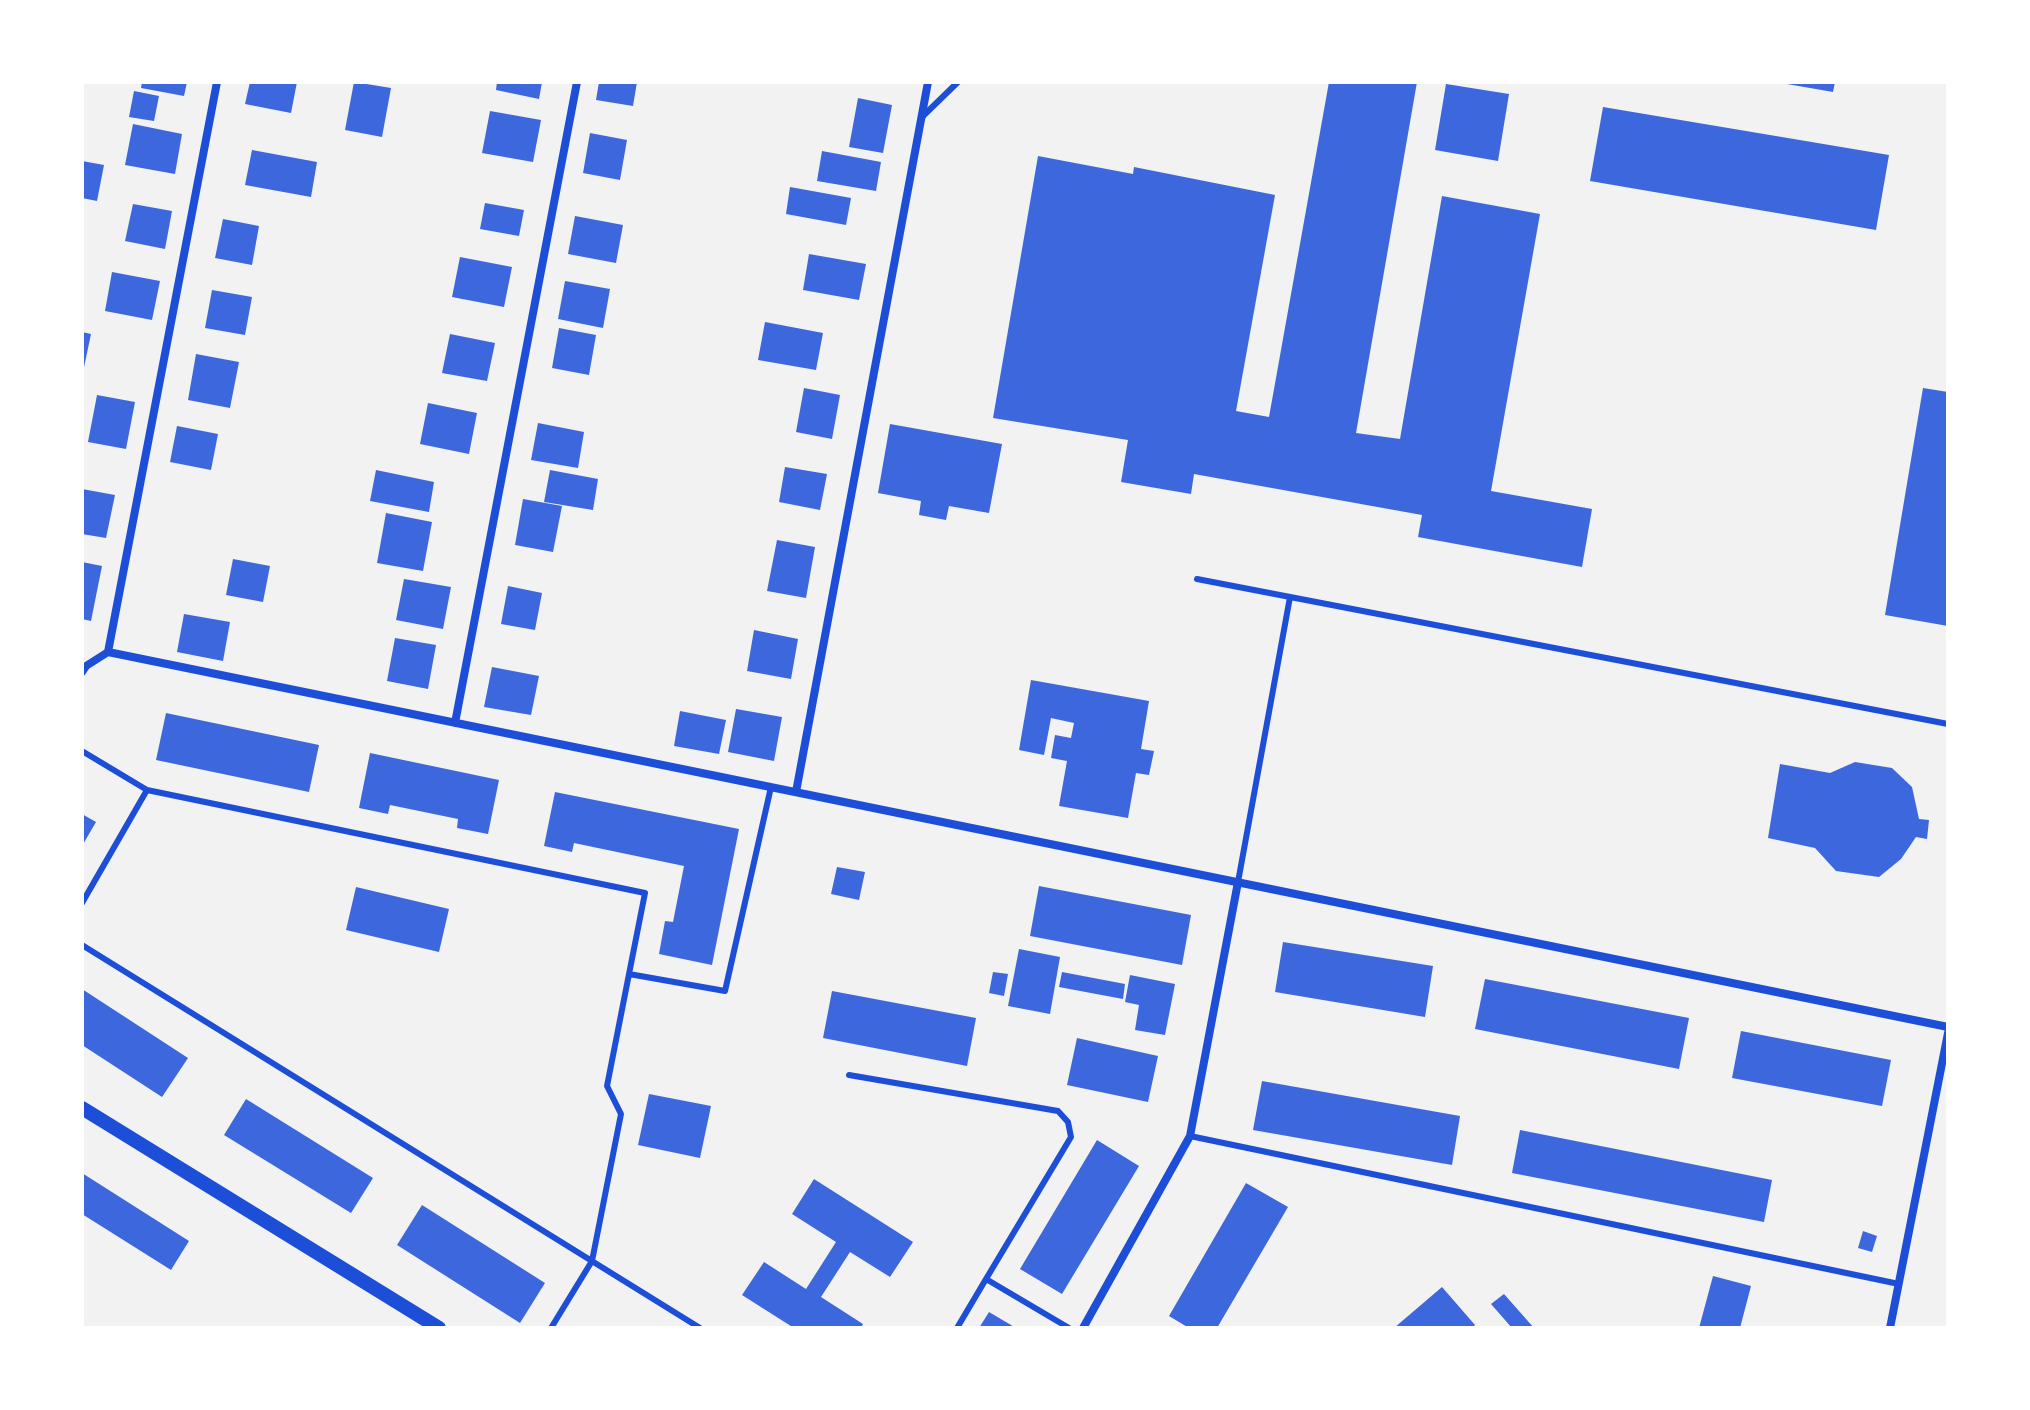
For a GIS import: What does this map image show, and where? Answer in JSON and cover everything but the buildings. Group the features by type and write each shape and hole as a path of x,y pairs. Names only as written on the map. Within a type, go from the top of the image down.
{"street":[{"path":"108,652 217,82"},
{"path":"455,723 577,82"},
{"path":"796,792 928,82"},
{"path":"83,667 108,652 1948,1030 1890,1328"},
{"path":"1083,1328 1190,1136 1238,882"},
{"path":"82,1108 439,1328"}],"lane":[{"path":"920,120 958,82"},
{"path":"1197,579 1948,724"},
{"path":"1238,882 1290,597"},
{"path":"82,751 147,790 645,893 607,1086 621,1114 592,1261 551,1328"},
{"path":"629,974 725,991 771,787"},
{"path":"82,903 147,790"},
{"path":"82,945 700,1328"},
{"path":"849,1075 1058,1111 1068,1122 1071,1137 957,1328"},
{"path":"1190,1136 1899,1284"},
{"path":"986,1279 1069,1328"}]}
